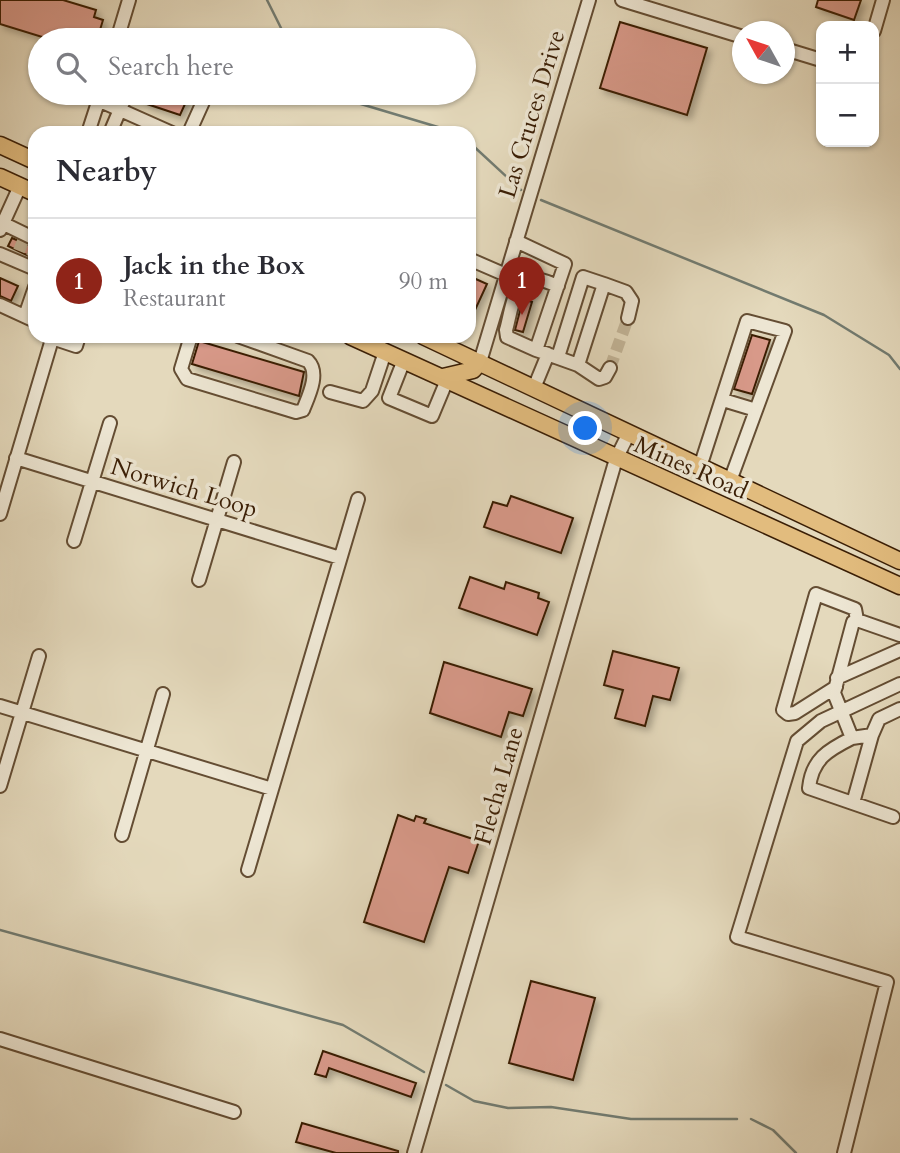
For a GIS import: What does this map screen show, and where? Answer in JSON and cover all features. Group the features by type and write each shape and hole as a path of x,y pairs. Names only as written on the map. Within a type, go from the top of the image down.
{"main road":[{"path":"0,145 28,158"},
{"path":"0,177 27,189"},
{"name":"Mines Road","path":"365,343 900,586"},
{"name":"Mines Road","path":"438,343 900,561"},
{"path":"444,379 473,370 480,362"}],"street":[{"path":"121,28 129,0"},
{"name":"Las Cruces Drive","path":"480,362 589,0"},
{"path":"622,0 665,6 732,33"},
{"path":"877,21 883,0"},
{"path":"795,52 816,58"},
{"path":"90,126 97,105"},
{"path":"112,105 145,126"},
{"path":"113,126 122,105"},
{"path":"192,126 202,105"},
{"path":"0,254 23,245 1,225 27,189"},
{"path":"516,241 565,264 583,276 626,292 632,301 628,318"},
{"path":"476,262 506,275"},
{"path":"547,354 558,286 565,264"},
{"path":"534,388 583,276"},
{"path":"558,286 532,278 525,279 519,286 506,330 508,337 578,365 599,379 605,377 610,368"},
{"path":"578,365 604,284"},
{"path":"0,305 28,317"},
{"path":"699,467 747,321 785,331 730,481"},
{"path":"0,514 5,478 16,458 51,343"},
{"path":"189,343 181,369 187,379 296,412 303,410 314,372 312,365 308,360 259,343"},
{"path":"330,392 363,401 372,391 385,352"},
{"path":"404,360 389,398 436,418 444,379"},
{"path":"723,400 756,410"},
{"path":"74,541 110,423"},
{"name":"Flecha Lane","path":"414,1153 616,459 629,433"},
{"name":"Norwich Loop","path":"16,458 340,558"},
{"path":"199,580 234,462"},
{"path":"248,870 358,499"},
{"path":"857,620 855,609 816,594 783,710 788,714 795,713 836,683 900,650"},
{"path":"857,620 900,635"},
{"path":"852,738 834,693 853,622 857,620"},
{"path":"0,786 39,656"},
{"path":"844,1153 887,982 737,937 797,741 811,728 841,711 900,684"},
{"path":"121,835 163,694"},
{"path":"0,706 272,789"},
{"path":"853,803 872,734 879,719 900,709"},
{"path":"872,734 852,738 830,750 811,771 809,788 893,817"},
{"path":"0,1039 234,1112"}],"building":[{"path":"0,0 63,0 96,10 94,17 103,20 101,28 28,28 28,33 0,24"},
{"path":"818,0 861,0 854,20 816,7"},
{"path":"620,22 707,48 687,115 600,88"},
{"path":"150,105 185,105 180,115"},
{"path":"12,238 28,245 28,256 8,246"},
{"path":"0,278 18,286 11,301 0,296"},
{"path":"476,279 487,284 476,308"},
{"path":"523,299 532,302 523,332 515,330"},
{"path":"752,335 770,340 752,394 734,389"},
{"path":"198,343 206,343 304,372 299,396 192,364"},
{"path":"511,496 573,518 561,553 484,527 493,502 507,506"},
{"path":"470,577 504,589 506,582 539,593 538,598 549,602 537,635 459,608"},
{"path":"613,651 679,668 670,700 653,696 645,726 615,718 623,690 604,685"},
{"path":"444,662 532,689 523,716 509,712 501,737 430,713"},
{"path":"398,815 414,821 416,816 426,819 424,823 479,841 468,873 449,867 424,942 364,922"},
{"path":"531,981 595,998 573,1080 509,1063"},
{"path":"323,1051 416,1083 411,1097 329,1068 326,1077 315,1074"},
{"path":"302,1123 398,1153 336,1153 296,1142"}],"waterway":[{"path":"267,0 281,28"},
{"path":"364,105 435,126"},
{"path":"476,148 521,190"},
{"path":"541,200 824,315 889,355 900,369"},
{"path":"0,930 343,1025 424,1072"},
{"path":"446,1085 474,1101 508,1108 551,1107 631,1119 737,1119"},
{"path":"751,1119 773,1130 796,1153"}],"tunnel":[{"path":"19,251 23,241"},
{"path":"610,368 628,318"}],"place":[{"name":"Jack in the Box","path":"522,315"}]}
